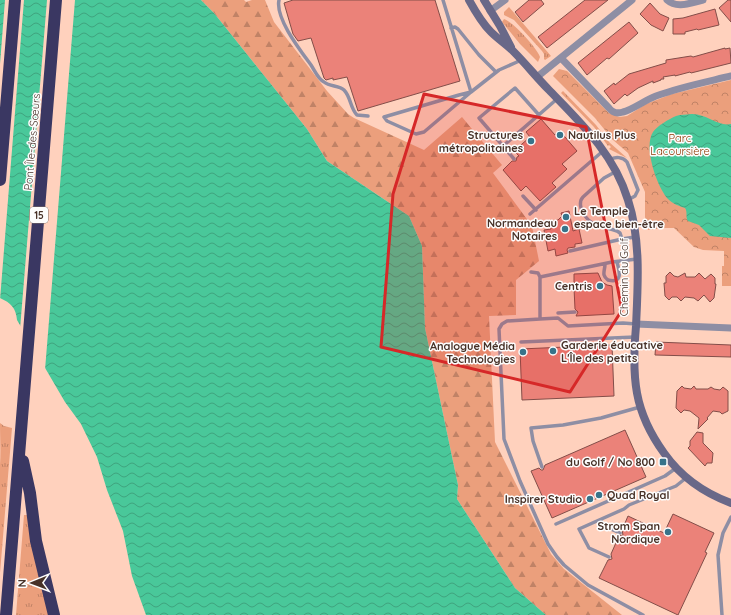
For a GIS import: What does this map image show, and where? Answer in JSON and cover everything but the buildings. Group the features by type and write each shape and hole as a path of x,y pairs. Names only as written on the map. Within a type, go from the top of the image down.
{"highway":[{"path":"0,180 15,0"},
{"name":"Pont Île-des-Sœurs","path":"20,448 56,0"},
{"path":"20,448 30,493 36,542 54,615"},
{"name":"15","path":"6,615 20,448"}],"street":[{"name":"Chemin du Golf","path":"469,0 487,28 521,59 588,130 604,150 616,171 628,200 636,237 638,259 635,374 640,407 656,441 676,468 686,478 710,493 731,503"},
{"name":"Chemin du Golf","path":"484,0 513,51"},
{"path":"490,11 505,0"},
{"path":"537,77 632,0"},
{"path":"667,0 678,6 703,0"},
{"path":"561,58 608,108 618,113 624,112 644,101 668,92 731,76"},
{"path":"636,324 731,328"}],"lane":[{"path":"279,0 281,12 290,36 318,76 326,84 343,89 354,112 357,115 368,116"},
{"path":"443,0 471,92"},
{"path":"451,28 455,27 458,29 479,55 496,72"},
{"path":"471,92 392,114 384,117 384,119 387,122 416,134 424,132 496,72 521,59"},
{"path":"514,159 479,118 515,88 539,115"},
{"path":"503,146 558,98"},
{"path":"530,214 604,150"},
{"path":"610,160 618,157 627,162 638,190 635,196 628,200"},
{"path":"616,171 604,178 583,197 580,204 587,220 590,223 617,231 622,239"},
{"path":"524,196 536,210"},
{"path":"570,251 636,237"},
{"path":"540,277 638,259"},
{"path":"605,264 603,271 604,276 613,281 617,279 620,274 617,262"},
{"path":"531,272 538,273 540,277 540,319"},
{"path":"557,286 574,285"},
{"path":"558,313 575,312"},
{"path":"636,324 568,326 558,318 507,321 502,324 499,329 504,439 536,519 548,544 557,557 580,579 594,589 643,615"},
{"path":"521,342 635,337"},
{"path":"542,467 533,442 531,428 564,425 601,418 640,407"},
{"path":"556,524 665,476 676,468"},
{"path":"609,557 589,548 579,530 629,505 676,486 686,478"},
{"path":"722,615 718,555 724,533 731,517"},
{"path":"600,520 606,527 620,534"}],"highlighted area":[{"path":"424,94 586,127 622,310 570,392 381,347 393,194"}],"green space":[{"path":"201,0 244,0 246,2 252,0 265,0 274,22 327,91 348,114 424,150 462,117 502,165 493,173 532,226 539,261 516,280 516,315 489,316 495,442 551,554 564,569 622,615 546,615 515,588 457,499 458,485 425,328 422,246 409,216 327,161 307,129 214,13"},
{"path":"509,7 551,56 545,60 542,51 514,20 504,15 504,12"},
{"path":"504,19 518,30 535,48 540,57 538,62 520,44 502,22"},
{"name":"Parc Lacoursière","path":"559,69 567,71 609,113 619,117 627,116 646,104 672,94 731,80 731,286 722,286 724,251 703,250 694,247 674,228 648,230 645,217 645,192 628,153 613,140 595,118 553,76"},
{"path":"563,91 596,125 609,142 627,158 609,149 611,147 609,145 608,146 594,127 561,93"},
{"path":"0,423 4,426 12,428 0,573 0,449"},
{"path":"24,515 29,515 50,615 16,615"}],"water":[{"path":"0,0 201,0 214,13 307,129 327,161 409,216 422,246 425,328 458,485 457,499 515,588 546,615 146,615 132,576 123,531 107,490 97,457 81,424 65,402 17,320 14,309 10,304 0,298"},
{"path":"691,114 702,116 721,124 731,124 731,238 710,236 699,225 688,221 685,208 674,204 664,193 653,167 650,157 650,139 653,132 660,125 673,117"}],"pier":[{"path":"5,0 24,0 0,300 0,64"},
{"path":"47,0 75,0 45,370 20,329"}],"place":[{"name":"Nautilus Plus","path":"560,135"},
{"name":"Structures métropolitaines","path":"531,141"},
{"name":"Le Temple espace bien-être","path":"566,217"},
{"name":"Normandeau Notaires","path":"565,229"},
{"name":"Centris","path":"600,286"},
{"name":"Garderie éducative L'Île des petits","path":"553,351"},
{"name":"Analogue Média Technologies","path":"523,352"},
{"name":"du Golf / No 800","path":"663,462"},
{"name":"Quad Royal","path":"599,495"},
{"name":"Inspirer Studio","path":"590,499"},
{"name":"Strom Span Nordique","path":"668,532"}]}
